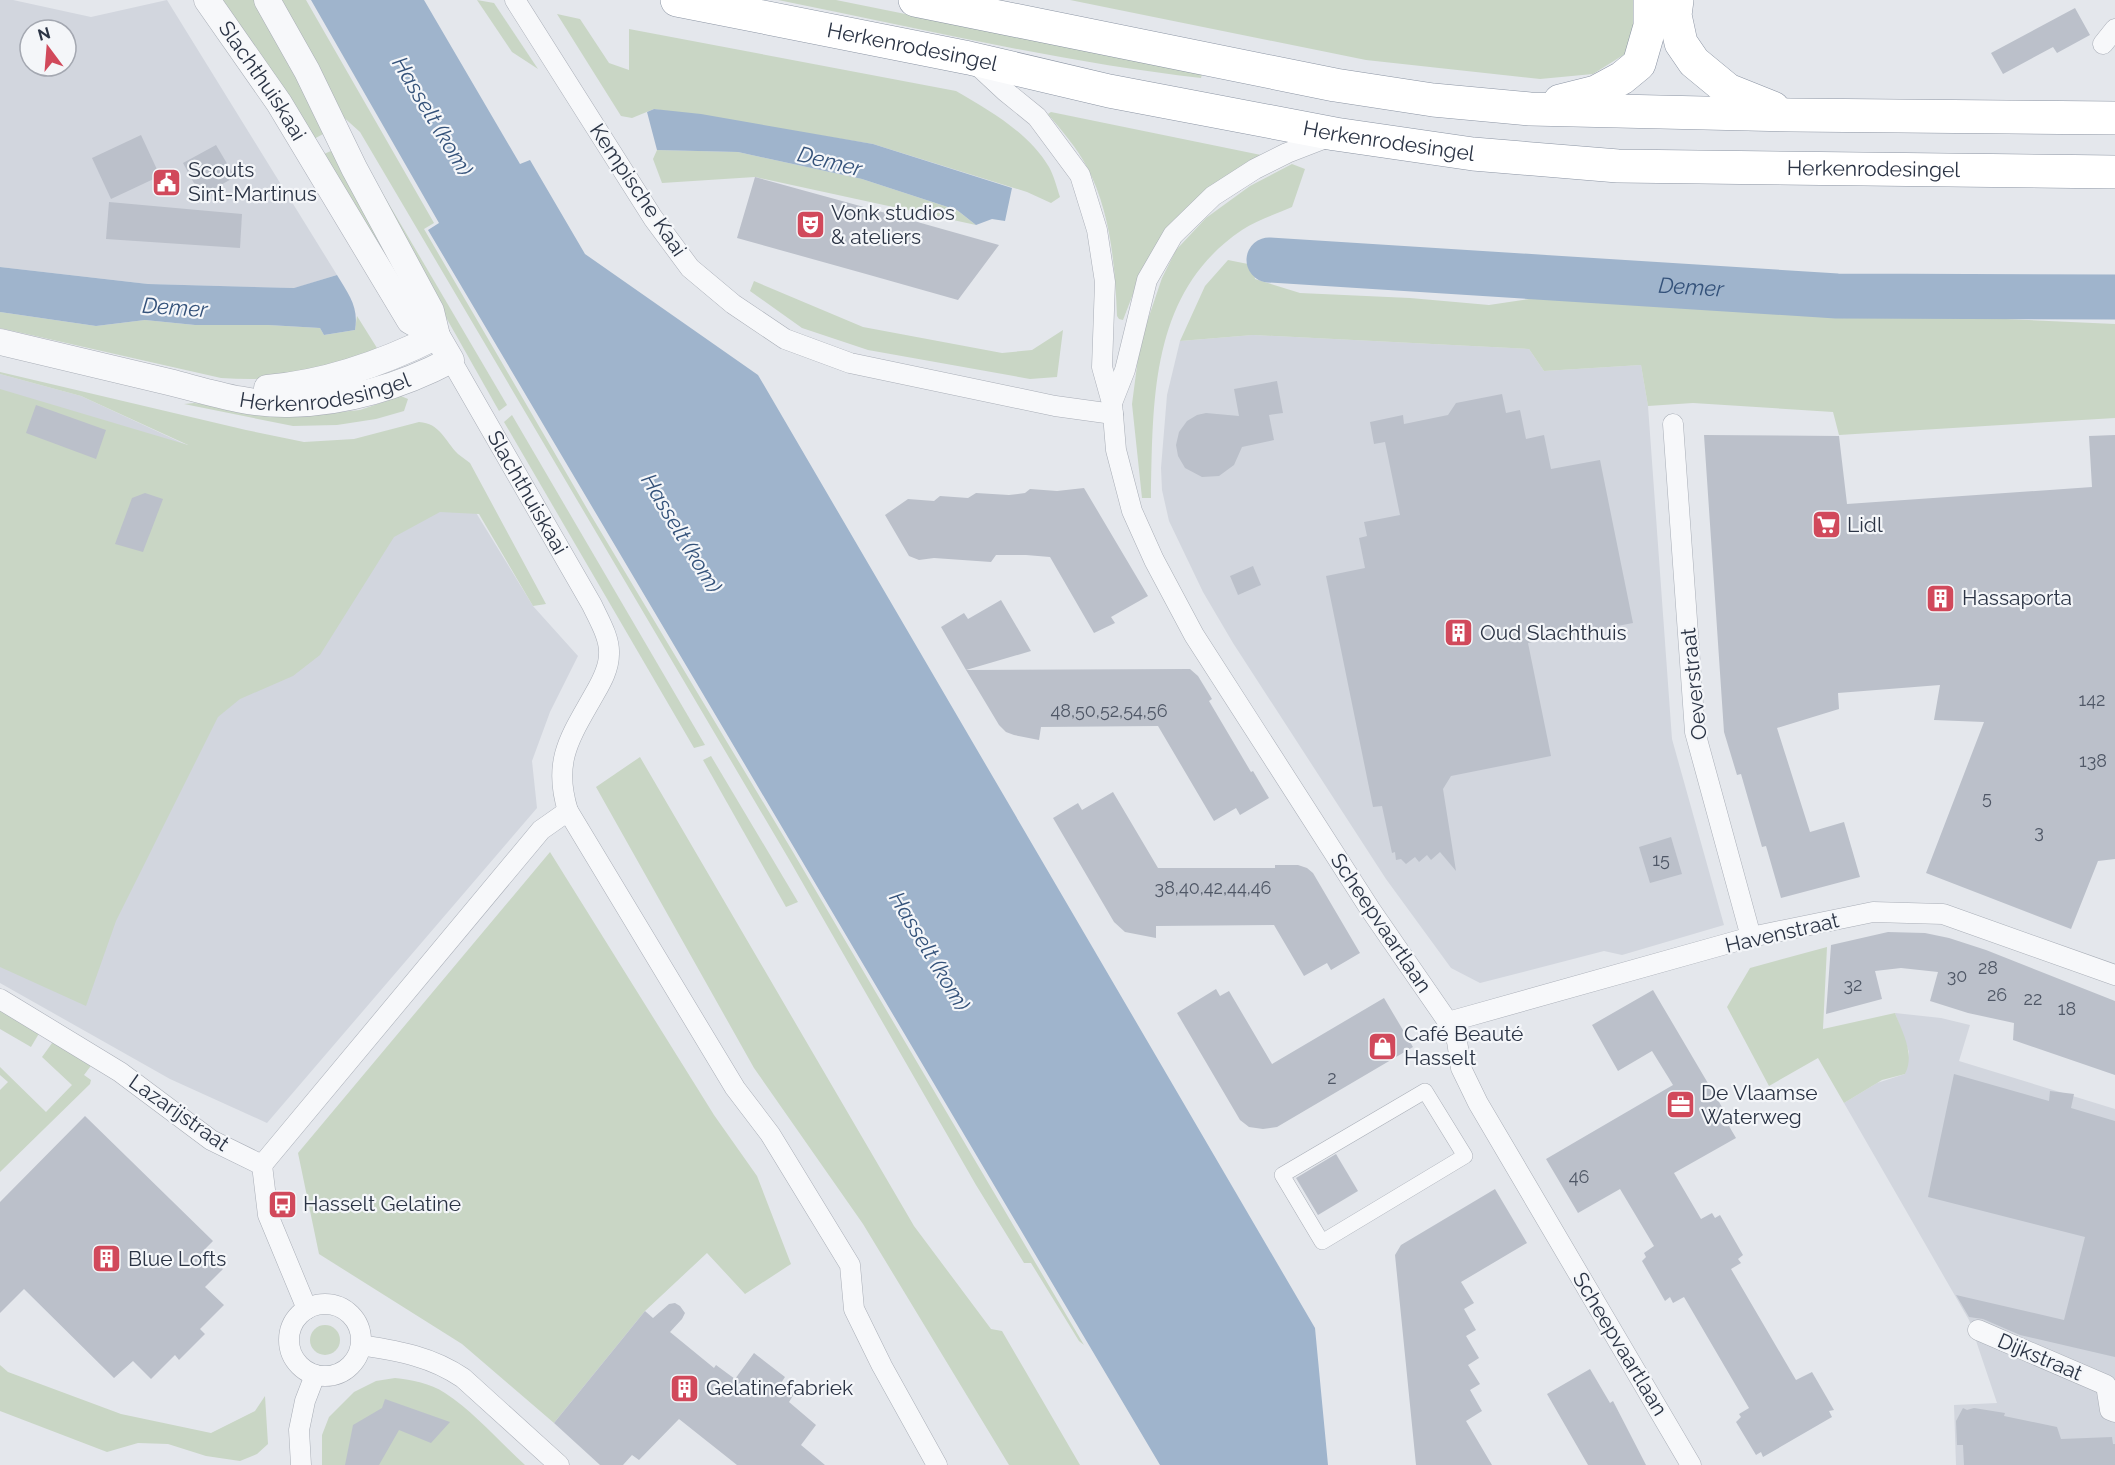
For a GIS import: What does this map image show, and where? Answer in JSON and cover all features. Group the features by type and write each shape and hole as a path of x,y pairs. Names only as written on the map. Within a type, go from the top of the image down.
{"highway":[{"name":"Herkenrodesingel","path":"677,0 969,58 1109,91 1335,134 1473,154 1618,166 2115,171"},
{"path":"915,0 1335,85 1433,100 1530,109 1791,115 2115,118"},
{"path":"1530,109 1596,92 1622,78 1640,64 1650,26 1650,0"},
{"path":"1677,0 1675,15 1681,43 1694,62 1728,90 1791,115"}],"street":[{"name":"Slachthuiskaai","path":"207,0 279,103 410,321 437,336"},
{"name":"Slachthuiskaai","path":"267,0 307,70 354,168 431,311 437,336 592,605 604,633 609,652 606,671 566,748 562,766 563,794 568,811"},
{"name":"Kempische Kaai","path":"515,0 653,218 690,268 733,304 785,339 850,363 1055,406 1113,408"},
{"path":"969,58 1005,92 1037,117 1080,175 1097,230 1102,261 1104,282 1102,367 1113,408"},
{"path":"1113,408 1125,370 1147,280 1173,235 1213,196 1255,169 1287,153 1335,134"},
{"name":"Herkenrodesingel","path":"196,389 258,389 299,385 365,367 414,348 437,336"},
{"name":"Herkenrodesingel","path":"0,342 234,400 289,404 347,398 425,374 451,360"},
{"name":"Scheepvaartlaan","path":"1113,408 1116,450 1132,512 1154,560 1194,635 1370,909 1448,1022 1456,1041 1461,1068 1479,1103 1691,1465"},
{"name":"Oeverstraat","path":"1673,424 1695,732 1751,937"},
{"path":"307,1309 268,1215 262,1166 541,830 568,811 735,1088 770,1134 850,1265 854,1309 883,1370 936,1465"},
{"name":"Havenstraat","path":"1448,1022 1751,937 1874,912 1943,914 2115,975"},
{"name":"Lazarijstraat","path":"0,999 120,1072 211,1140 262,1166"},
{"path":"1425,1091 1465,1156 1322,1242 1282,1175 1425,1091"},
{"path":"329,1304 348,1312 359,1328 361,1345 354,1360 342,1372 328,1376 315,1375 300,1366 291,1352 288,1341 290,1330 296,1319 307,1309 329,1304"},
{"name":"Dijkstraat","path":"1978,1330 2106,1385 2110,1410 2115,1412"},
{"path":"361,1345 406,1352 430,1359 450,1369 463,1378 559,1465"},
{"path":"301,1465 299,1430 305,1401 315,1375"}],"shaded area":[{"path":"0,0 13,0 91,17 167,0 337,275 295,288 148,284 0,267"},
{"path":"1253,335 1529,349 1544,371 1641,365 1648,406 1672,739 1724,925 1622,955 1604,951 1480,983 1451,968 1386,879 1233,643 1203,592 1169,521 1162,490 1161,468 1167,395 1180,341"},
{"path":"0,374 81,396 193,448 453,475 533,606 578,656 550,712 532,761 537,808 267,1123 170,1079 0,983"},
{"path":"1895,1013 1941,1018 1970,1025 1959,1061 2115,1109 2115,1465 1956,1465 1954,1405 1997,1403 1969,1320 1844,1103 1877,1083 1905,1074 1909,1052"}],"green space":[{"path":"216,0 258,0 325,133 312,140"},
{"path":"277,0 306,0 434,223 424,229 589,512 1084,1345 1079,1341 1031,1263 1024,1263 976,1185 790,861 360,132 330,105"},
{"path":"477,0 494,3 538,69 512,52"},
{"path":"778,0 836,0 1202,74 1201,78 1095,63 989,44"},
{"path":"1070,0 1633,0 1637,8 1636,28 1625,54 1593,74 1540,79 1366,60"},
{"path":"557,14 580,19 609,63 629,70 629,29 956,91 1007,123 1030,143 1049,167 1060,197 1051,203 1027,192 873,144 654,109 632,118 621,116"},
{"path":"1051,112 1261,155 1206,189 1166,228 1143,268 1123,320 1117,316 1113,259 1102,203 1087,167 1074,146 1048,114"},
{"path":"349,146 363,160 507,405 499,411"},
{"path":"333,150 424,315 414,313 322,155"},
{"path":"657,150 738,152 862,179 957,210 976,225 755,177 662,183 653,159"},
{"path":"1292,164 1305,169 1292,207 1248,226 1212,255 1189,284 1173,316 1156,386 1151,498 1142,498 1132,404 1140,343 1162,278 1176,250 1206,218 1250,186"},
{"path":"1228,260 1253,265 1255,279 1300,293 1410,298 1489,305 1536,298 2115,324 2115,418 1839,435 1833,412 1693,403 1648,406 1641,365 1544,371 1529,349 1253,335 1180,341 1205,286"},
{"path":"754,281 863,327 1002,353 1032,350 1063,330 1057,377 1030,379 868,350 802,328 750,291"},
{"path":"0,312 96,326 145,320 195,325 320,328 324,335 355,330 357,316 377,348 341,366 302,375 261,379 221,378 0,328"},
{"path":"0,372 304,442 354,439 419,422 426,423 437,429 458,454 470,463 546,604 533,606 479,514 440,512 394,537 320,655 293,676 240,699 218,717 116,921 86,1006 0,967 0,389 188,445 81,396 0,374"},
{"path":"401,396 408,399 404,411 376,419 337,425 293,426 184,404 194,403 290,417 360,410"},
{"path":"512,415 705,745 694,748 504,422"},
{"path":"711,756 798,902 786,907 703,760"},
{"path":"640,757 914,1226 991,1329 1002,1331 1080,1465 1009,1465 863,1224 754,1068 596,787"},
{"path":"550,852 714,1115 757,1176 791,1264 745,1294 707,1253 645,1311 554,1423 462,1344 319,1254 298,1153"},
{"path":"1827,947 1823,1029 1895,1013 1904,1036 1909,1059 1905,1074 1882,1080 1844,1103 1818,1058 1769,1086 1727,1007 1750,968"},
{"path":"0,1006 41,1030 31,1047 0,1029"},
{"path":"55,1039 93,1063 84,1075 91,1080 90,1084 0,1172 0,1090 8,1082 0,1075 0,1067 46,1112 72,1085 42,1057"},
{"path":"325,1325 336,1329 340,1340 336,1351 325,1355 314,1351 310,1340 314,1329"},
{"path":"0,1365 8,1372 121,1414 211,1433 255,1411 265,1396 268,1444 257,1454 240,1461 206,1456 168,1444 138,1443 107,1452 0,1411"},
{"path":"395,1378 427,1384 445,1393 476,1418 525,1465 322,1465 322,1435 329,1417 354,1392 376,1381"}],"water":[{"name":"Hasselt (kom)","path":"311,0 424,0 520,164 530,160 585,254 758,375 1315,1328 1328,1465 1160,1465 428,230 439,223"},
{"path":"654,109 701,114 873,144 1012,188 1005,221 992,219 976,225 957,210 862,179 738,152 657,150 647,112"},
{"path":"0,267 148,284 294,288 337,275 354,308 355,330 324,335 320,328 195,325 145,320 96,326 0,312"}],"building":[{"path":"2075,8 2090,35 2057,53 2053,47 2003,74 1991,53"},
{"path":"141,135 160,176 111,199 92,158"},
{"path":"216,145 235,177 201,196 183,163"},
{"path":"755,177 999,245 958,300 737,238"},
{"path":"109,202 242,214 240,248 106,239"},
{"path":"1277,381 1283,413 1269,415 1274,440 1242,447 1234,465 1219,476 1202,477 1185,468 1178,456 1176,445 1179,432 1187,421 1206,413 1239,416 1234,389"},
{"name":"Oud Slachthuis","path":"1502,394 1506,413 1520,410 1526,439 1544,435 1551,469 1600,460 1633,623 1528,643 1551,756 1451,776 1443,789 1456,871 1440,852 1431,860 1427,855 1419,862 1415,857 1406,864 1401,859 1396,860 1395,852 1392,853 1382,806 1373,807 1326,576 1365,568 1359,538 1367,536 1364,522 1400,515 1385,442 1374,444 1370,422 1403,415 1404,424 1448,415 1456,403"},
{"path":"36,405 106,430 96,459 26,433"},
{"path":"1704,435 1839,436 1847,504 2092,487 2089,436 2115,435 2115,859 2098,861 2071,929 1926,873 1984,722 1934,720 1940,685 1838,693 1839,709 1777,728 1810,832 1844,822 1860,877 1781,898 1766,846 1762,847 1741,774 1737,775 1724,732"},
{"path":"1084,488 1148,596 1111,617 1115,623 1094,633 1050,557 996,555 991,562 934,558 919,560 909,556 885,515 908,499 934,501 940,496 968,498 976,493 1009,495 1025,493 1030,489 1057,491"},
{"path":"145,493 163,499 143,552 115,544 132,498"},
{"path":"1253,566 1261,585 1238,595 1230,576"},
{"path":"1001,600 1031,651 966,670 941,627 964,613 968,619"},
{"path":"1190,669 1198,676 1212,699 1209,701 1269,798 1240,815 1236,808 1214,821 1158,726 1041,727 1039,740 1014,735 1006,732 999,725 966,670"},
{"path":"1113,792 1158,868 1275,868 1275,865 1298,865 1307,868 1313,873 1360,953 1331,970 1327,963 1304,976 1274,925 1156,926 1156,938 1125,932 1114,922 1053,818 1078,803 1082,810"},
{"path":"1671,837 1682,874 1650,883 1639,847"},
{"path":"1888,932 1925,933 1949,938 1986,950 2115,1001 2115,1075 2013,1040 2014,1023 1968,1013 1930,1001 1938,972 1901,968 1875,971 1882,999 1826,1014 1831,945"},
{"path":"1216,989 1220,996 1229,991 1272,1064 1384,998 1413,1047 1277,1127 1263,1129 1249,1127 1240,1120 1177,1013"},
{"path":"1653,990 1732,1124 1729,1126 1736,1138 1674,1173 1701,1219 1712,1213 1715,1218 1720,1215 1743,1255 1738,1259 1741,1263 1731,1269 1796,1380 1812,1372 1834,1410 1829,1411 1832,1417 1763,1457 1761,1452 1756,1455 1736,1422 1741,1417 1739,1414 1749,1408 1684,1297 1673,1303 1670,1297 1665,1301 1642,1261 1646,1257 1644,1253 1654,1246 1620,1189 1578,1213 1546,1159 1673,1085 1652,1051 1618,1071 1592,1025"},
{"path":"1954,1074 2049,1101 2050,1091 2074,1094 2071,1108 2115,1121 2115,1357 2020,1335 1983,1319 1969,1317 1956,1295 2064,1320 2085,1237 1928,1197"},
{"name":"Blue Lofts","path":"85,1116 213,1241 204,1250 223,1269 205,1287 224,1305 200,1329 205,1334 179,1360 175,1355 151,1379 133,1361 114,1378 24,1289 0,1313 0,1202"},
{"path":"1336,1154 1358,1191 1318,1215 1296,1178"},
{"path":"1495,1189 1527,1243 1461,1282 1474,1303 1464,1309 1476,1330 1466,1336 1479,1358 1468,1365 1480,1384 1470,1390 1482,1411 1466,1421 1492,1465 1416,1465 1395,1255 1401,1245"},
{"name":"Gelatinefabriek","path":"675,1303 685,1313 670,1332 714,1368 716,1365 735,1379 754,1353 785,1377 781,1383 794,1394 789,1402 816,1425 801,1445 825,1465 737,1465 679,1419 639,1460 632,1455 623,1465 600,1465 554,1423 645,1311 653,1318 669,1304"},
{"path":"1590,1369 1610,1403 1613,1401 1646,1465 1588,1465 1547,1394"},
{"path":"385,1399 450,1422 431,1443 399,1430 379,1465 345,1465 353,1425 382,1408"},
{"path":"1963,1408 2005,1413 2004,1416 2057,1427 2061,1439 2112,1437 2113,1444 2115,1444 2115,1465 1964,1465 1963,1445 1957,1445 1956,1421"}],"waterway":[{"name":"Demer","path":"1269,260 1837,296 2115,297"}],"place":[{"name":"Scouts Sint-Martinus","path":"167,182"},
{"name":"Vonk studios & ateliers","path":"810,225"},
{"name":"Lidl","path":"1826,525"},
{"name":"Hassaporta","path":"1941,598"},
{"name":"Oud Slachthuis","path":"1459,633"},
{"name":"Café Beauté Hasselt","path":"1383,1046"},
{"name":"De Vlaamse Waterweg","path":"1680,1105"},
{"name":"Hasselt Gelatine","path":"282,1204"},
{"name":"Blue Lofts","path":"107,1259"},
{"name":"Gelatinefabriek","path":"685,1388"}]}
